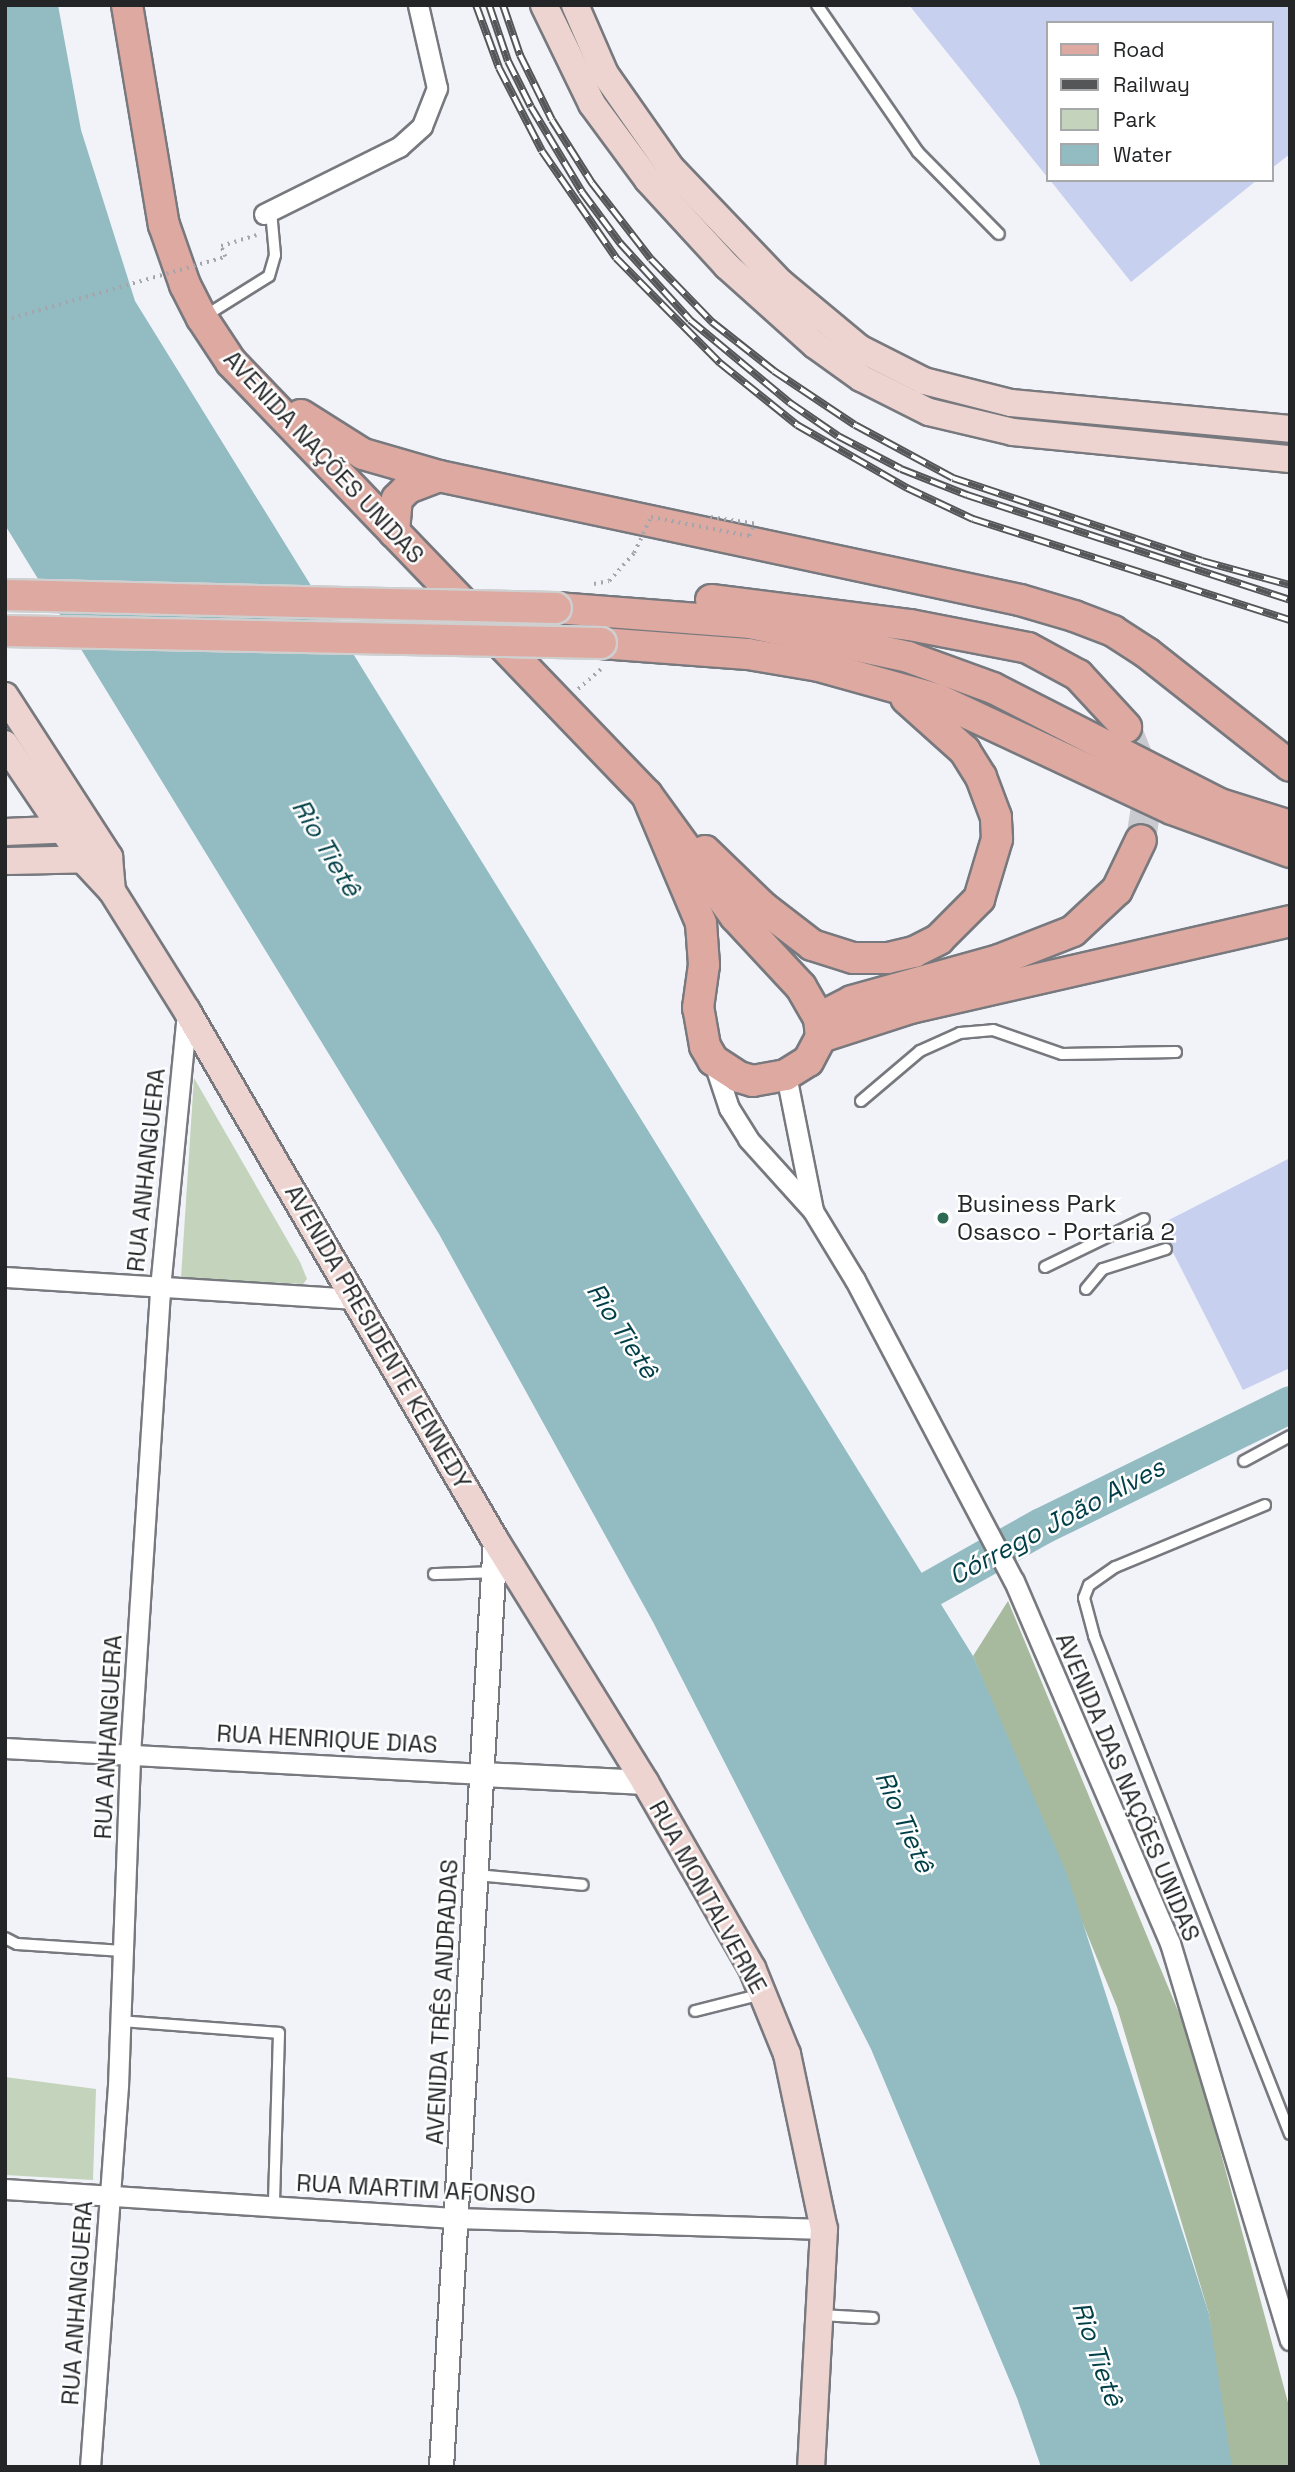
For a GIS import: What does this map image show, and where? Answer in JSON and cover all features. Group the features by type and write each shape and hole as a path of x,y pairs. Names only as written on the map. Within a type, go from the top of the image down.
{"main road":[{"name":"AVENIDA NAÇÕES UNIDAS","path":"127,5 164,225 185,285 202,318 231,362 647,795 746,929 801,987 820,1027"},
{"path":"544,5 592,104 648,180 735,274 815,345 861,378 929,412 1013,432 1290,459"},
{"path":"575,5 605,74 670,167 781,283 868,353 924,381 1011,403 1290,429"},
{"path":"231,362 337,441 439,476 993,594 1074,616 1113,631 1147,653 1290,766"},
{"path":"394,532 397,499 408,488 439,476"},
{"path":"5,595 598,609 750,623 908,656 993,688 1220,804 1290,826"},
{"path":"598,609 620,599 644,596 759,603 979,636 1028,648 1078,674 1126,727"},
{"path":"5,631 603,655 748,654 889,685 1005,727 1172,809 1290,852"},
{"path":"647,795 786,927 812,946 838,954 888,958 914,952 939,939 979,899 997,839 996,817 981,777 940,724 889,685"},
{"name":"AVENIDA PRESIDENTE KENNEDY","path":"5,696 91,827 96,859 112,891 187,1011 358,1299 495,1540 645,1782"},
{"name":"AVENIDA PRESIDENTE KENNEDY","path":"5,744 63,831 96,859"},
{"name":"AVENIDA NAÇÕES UNIDAS","path":"647,795 695,903 704,965 699,1027 713,1060"},
{"path":"5,832 63,831 91,827"},
{"path":"713,1060 753,1081 786,1075 808,1061 820,1027 852,1001 999,960 1073,931 1117,890 1142,840"},
{"path":"5,861 96,859"},
{"path":"820,1027 1290,920"},
{"path":"704,965 716,947 746,929 761,925 786,927"},
{"name":"RUA MONTALVERNE","path":"645,1782 763,1994 787,2054 824,2229 811,2467"}],"street":[{"path":"267,212 399,147 422,126 437,88 418,5"},
{"name":"RUA ANHANGUERA","path":"90,2467 110,2195 130,1755 159,1288 187,1011"},
{"path":"713,1060 729,1108 748,1139 813,1211"},
{"path":"786,1075 813,1211"},
{"name":"AVENIDA DAS NAÇÕES UNIDAS","path":"813,1211 855,1280 1014,1581 1170,1943 1290,2340"},
{"path":"5,1277 358,1299"},
{"name":"AVENIDA TRÊS ANDRADAS","path":"441,2467 495,1540"},
{"name":"RUA HENRIQUE DIAS","path":"5,1748 645,1782"},
{"name":"RUA MARTIM AFONSO","path":"5,2189 456,2218 824,2229"}],"lane":[{"path":"817,5 918,152 999,234"},
{"path":"202,318 269,276 275,255 267,212"},
{"path":"861,1101 920,1051 960,1033 993,1030 1062,1054 1176,1052"},
{"path":"1045,1267 1144,1219"},
{"path":"1086,1289 1102,1269 1166,1249"},
{"path":"1244,1461 1290,1436"},
{"path":"1265,1505 1115,1567 1089,1585 1084,1598 1094,1636 1290,2134"},
{"path":"434,1574 493,1572"},
{"path":"476,1875 583,1885"},
{"path":"5,1938 17,1944 123,1951"},
{"path":"695,2011 763,1994"},
{"path":"120,2021 279,2032 274,2206"},
{"path":"819,2315 873,2318"}],"path":[{"path":"5,320 225,257 221,246 256,235"},
{"path":"609,581 634,553 651,517 748,536 754,524 707,517"},
{"path":"560,704 603,655"}],"green space":[{"path":"194,1078 300,1262 307,1279 303,1284 181,1278"},
{"path":"1008,1601 1191,2042 1290,2410 1290,2467 1226,2467 1209,2314 1117,2007 973,1656"},
{"path":"5,2077 96,2089 93,2180 5,2175"}],"water":[{"name":"Rio Tietê","path":"5,5 58,5 81,130 135,301 973,1656 1067,1874 1209,2314 1232,2467 1041,2467 1017,2398 871,2049 653,1622 439,1234 5,525"}],"building":[{"path":"909,5 1290,5 1290,154 1274,166 1274,21 1046,21 1046,176"},
{"path":"1052,182 1255,182 1131,282"},
{"path":"1290,1158 1290,1368 1243,1390 1159,1225"}],"waterway":[{"name":"Córrego João Alves","path":"890,1611 1041,1526 1290,1404"}],"tunnel":[{"path":"1126,727 1145,775 1147,801 1141,840"}],"railway":[{"path":"476,5 499,68 542,151 616,258 720,363 797,425 907,488 973,519 1290,620"},
{"path":"489,5 508,61 531,107 582,192 620,243 690,320 790,403 838,436 901,469 967,495 1290,600"},
{"path":"503,5 520,55 552,120 592,183 651,259 712,322 774,371 855,425 953,478 1202,561 1290,585"}],"place":[{"name":"Business Park Osasco - Portaria 2","path":"943,1218"}]}
